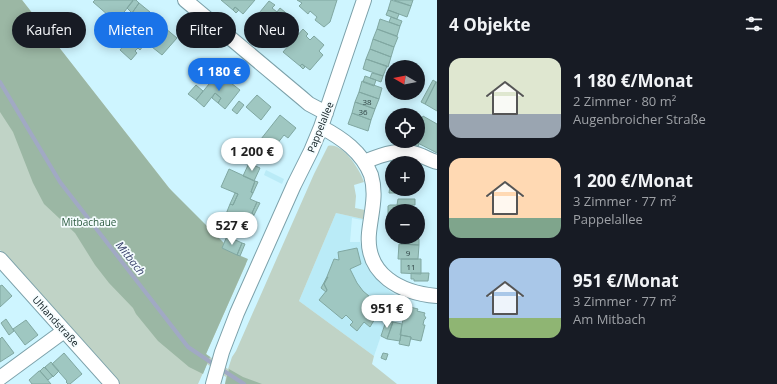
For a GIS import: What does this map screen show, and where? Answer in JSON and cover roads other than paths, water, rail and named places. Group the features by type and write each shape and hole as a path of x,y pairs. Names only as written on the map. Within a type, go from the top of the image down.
{"street":[{"path":"185,0 309,104 326,113"},
{"name":"Pappelallee","path":"213,384 232,326 247,289 321,127 364,0"},
{"path":"321,127 342,139 355,150 364,162 371,177 374,200 369,239 371,254 375,264 395,285 411,291 437,296"},
{"path":"364,162 383,154 393,152 404,152 422,156 437,162"},
{"name":"Uhlandstraße","path":"0,259 112,384"},
{"path":"0,378 64,331"}],"waterway":[{"name":"Mitbach","path":"0,82 60,182 188,347 215,365"},
{"name":"Mitbach","path":"221,369 244,384"}],"park label":[{"name":"Mitbachaue","path":"89,222"}]}
